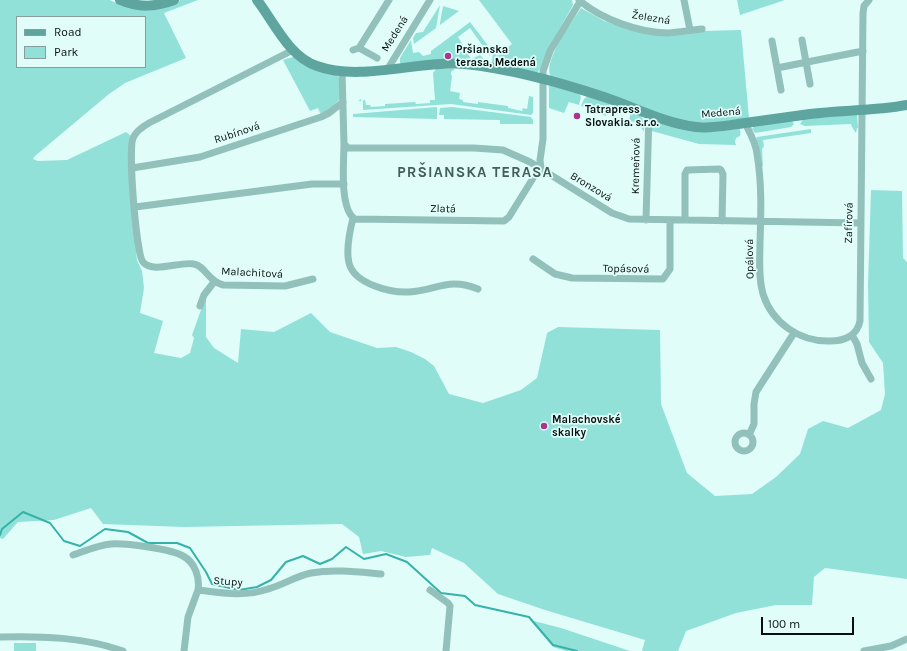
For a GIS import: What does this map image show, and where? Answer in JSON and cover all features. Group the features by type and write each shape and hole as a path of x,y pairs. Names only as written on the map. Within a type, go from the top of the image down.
{"street":[{"path":"120,0 128,4 143,6 160,5 174,0"},
{"path":"257,0 293,50 315,66 330,70 342,71 387,70"},
{"path":"377,58 356,49 389,0"},
{"name":"Medená","path":"387,70 430,0"},
{"path":"684,0 690,30"},
{"name":"Zafírová","path":"852,335 857,330 860,321 863,13 864,6 869,0"},
{"path":"541,168 540,160 543,139 543,72 550,51 580,1"},
{"name":"Železná","path":"580,1 611,19 632,27 668,33 702,28"},
{"path":"772,40 781,90"},
{"path":"802,40 810,84"},
{"path":"293,50 142,127 133,138 132,145 135,207 312,184 344,184"},
{"path":"777,68 863,51"},
{"name":"Medená","path":"387,70 463,64 506,70 604,97 674,122 698,127 718,127 827,112 890,108 907,105"},
{"path":"342,71 344,184 346,202 349,212 353,218 349,251 350,264 355,273 366,282 381,288 402,292 446,284 471,286 478,289"},
{"name":"Rubínová","path":"132,168 200,157 321,117 329,113 343,102"},
{"name":"Kremeňová","path":"646,220 649,113"},
{"path":"745,123 757,153 760,222"},
{"name":"Bronzová","path":"344,144 350,149 474,148 507,151 541,168 612,213 629,219 860,223"},
{"name":"Zlatá","path":"353,218 499,222 507,220 541,168"},
{"path":"685,220 685,174 687,170 719,169 723,174 722,221"},
{"name":"Malachitová","path":"135,207 140,254 143,263 150,267 194,264 201,268 214,282 223,285 285,286 313,279"},
{"name":"Topásová","path":"533,259 555,274 572,278 663,279 670,269 670,220"},
{"name":"Opálová","path":"760,222 760,279 763,293 773,313 794,333 806,338 825,341 844,340 852,335"},
{"name":"Malachitová","path":"200,306 204,294 214,282"},
{"path":"749,435 754,424 754,404 756,392 794,333"},
{"path":"852,335 857,344 862,363 872,379"},
{"name":"Stupy","path":"73,555 112,544 135,545 176,553 183,556 193,566 199,580 198,590 244,594 260,592 298,577 313,573 350,571 381,574"},
{"path":"184,651 188,617 198,590"},
{"path":"430,590 450,606 446,651"},
{"path":"0,637 36,636 58,638 123,651"},
{"path":"864,651 891,646 907,639"}],"green space":[{"path":"0,0 110,0 118,4 166,7 180,0 198,0 164,13 186,58 125,83 109,94 33,159 38,161 67,160 126,132 130,135 128,151 130,193 137,260 142,271 144,288 140,313 163,321 154,353 181,358 190,353 194,338 192,335 206,296 206,337 214,348 238,363 241,329 274,332 311,313 330,332 377,348 396,347 425,359 434,366 449,394 483,403 521,390 537,378 547,333 558,327 660,330 661,404 687,473 715,496 752,494 776,477 800,454 808,429 823,421 848,428 881,410 885,394 883,363 869,342 868,285 871,190 902,191 903,258 907,262 907,579 825,568 814,577 812,605 776,605 736,613 686,631 678,651 642,651 645,640 545,610 498,594 464,563 432,548 430,555 406,557 381,551 363,554 359,537 342,524 184,527 103,524 91,508 54,520 18,522 3,539 0,538"},
{"path":"479,0 572,0 573,5 548,49 537,73 492,63 493,51 497,56 512,44"},
{"path":"737,0 785,0 740,15"},
{"path":"440,5 436,28 414,44 413,38 416,33 423,32"},
{"path":"443,6 459,11 440,25 440,23"},
{"path":"581,8 604,21 627,29 702,31 741,30 749,118 712,123 685,122 552,78 549,72 550,63 554,53 565,32"},
{"path":"470,22 490,48 490,56 470,28 458,37 471,59 480,55 483,58 483,62 451,58 403,65 400,63 400,58 411,40 413,53 419,52 423,56 431,54 431,51"},
{"path":"293,57 336,73 340,80 340,99 328,111 320,113 318,108 310,111 283,60"},
{"path":"436,69 455,69 451,72 452,76 450,91 460,93 459,99 463,100 463,102 478,104 478,102 508,106 508,108 522,111 523,108 527,109 529,96 533,97 533,113 531,115 451,104 363,110 363,101 361,101 365,100 366,105 370,105 371,107 385,106 385,104 415,102 416,104 430,103 430,100 435,100 433,73"},
{"path":"549,86 579,93 581,97 579,105 569,102 564,113 549,108"},
{"path":"588,96 610,105 606,116 590,111 591,109 581,106 584,99"},
{"path":"437,107 437,119 353,117 353,114"},
{"path":"452,107 531,117 533,124 500,124 500,120 444,119 444,115 439,115 440,108"},
{"path":"631,112 639,115 643,119 644,132 639,124 629,120"},
{"path":"857,115 858,128 856,133 851,124 805,126 800,124 804,118"},
{"path":"655,121 737,127 741,133 740,136 736,138 736,145 699,144 652,131 652,123"},
{"path":"792,121 794,124 791,127 755,133 752,129 755,125"},
{"path":"811,129 811,133 763,140 763,166 761,166 756,139 757,137"},
{"path":"530,620 561,628 630,651 566,651 553,647"},
{"path":"14,643 36,643 36,651 14,651"}],"waterway":[{"path":"0,535 2,529 23,512 50,523 64,541 80,546 105,529 128,532 148,543 177,543 190,548 212,584 239,590 257,587 271,580 286,562 303,556 320,564 332,559 346,547 364,559 386,554 407,562 441,593 465,596 475,605 529,617 553,645 577,651"}],"place":[{"name":"Pršianska terasa, Medená","path":"448,56"},
{"name":"Tatrapress Slovakia. s.r.o.","path":"577,116"},
{"name":"Malachovské skalky","path":"544,426"}],"district":[{"name":"PRŠIANSKA TERASA","path":"475,173"}]}
